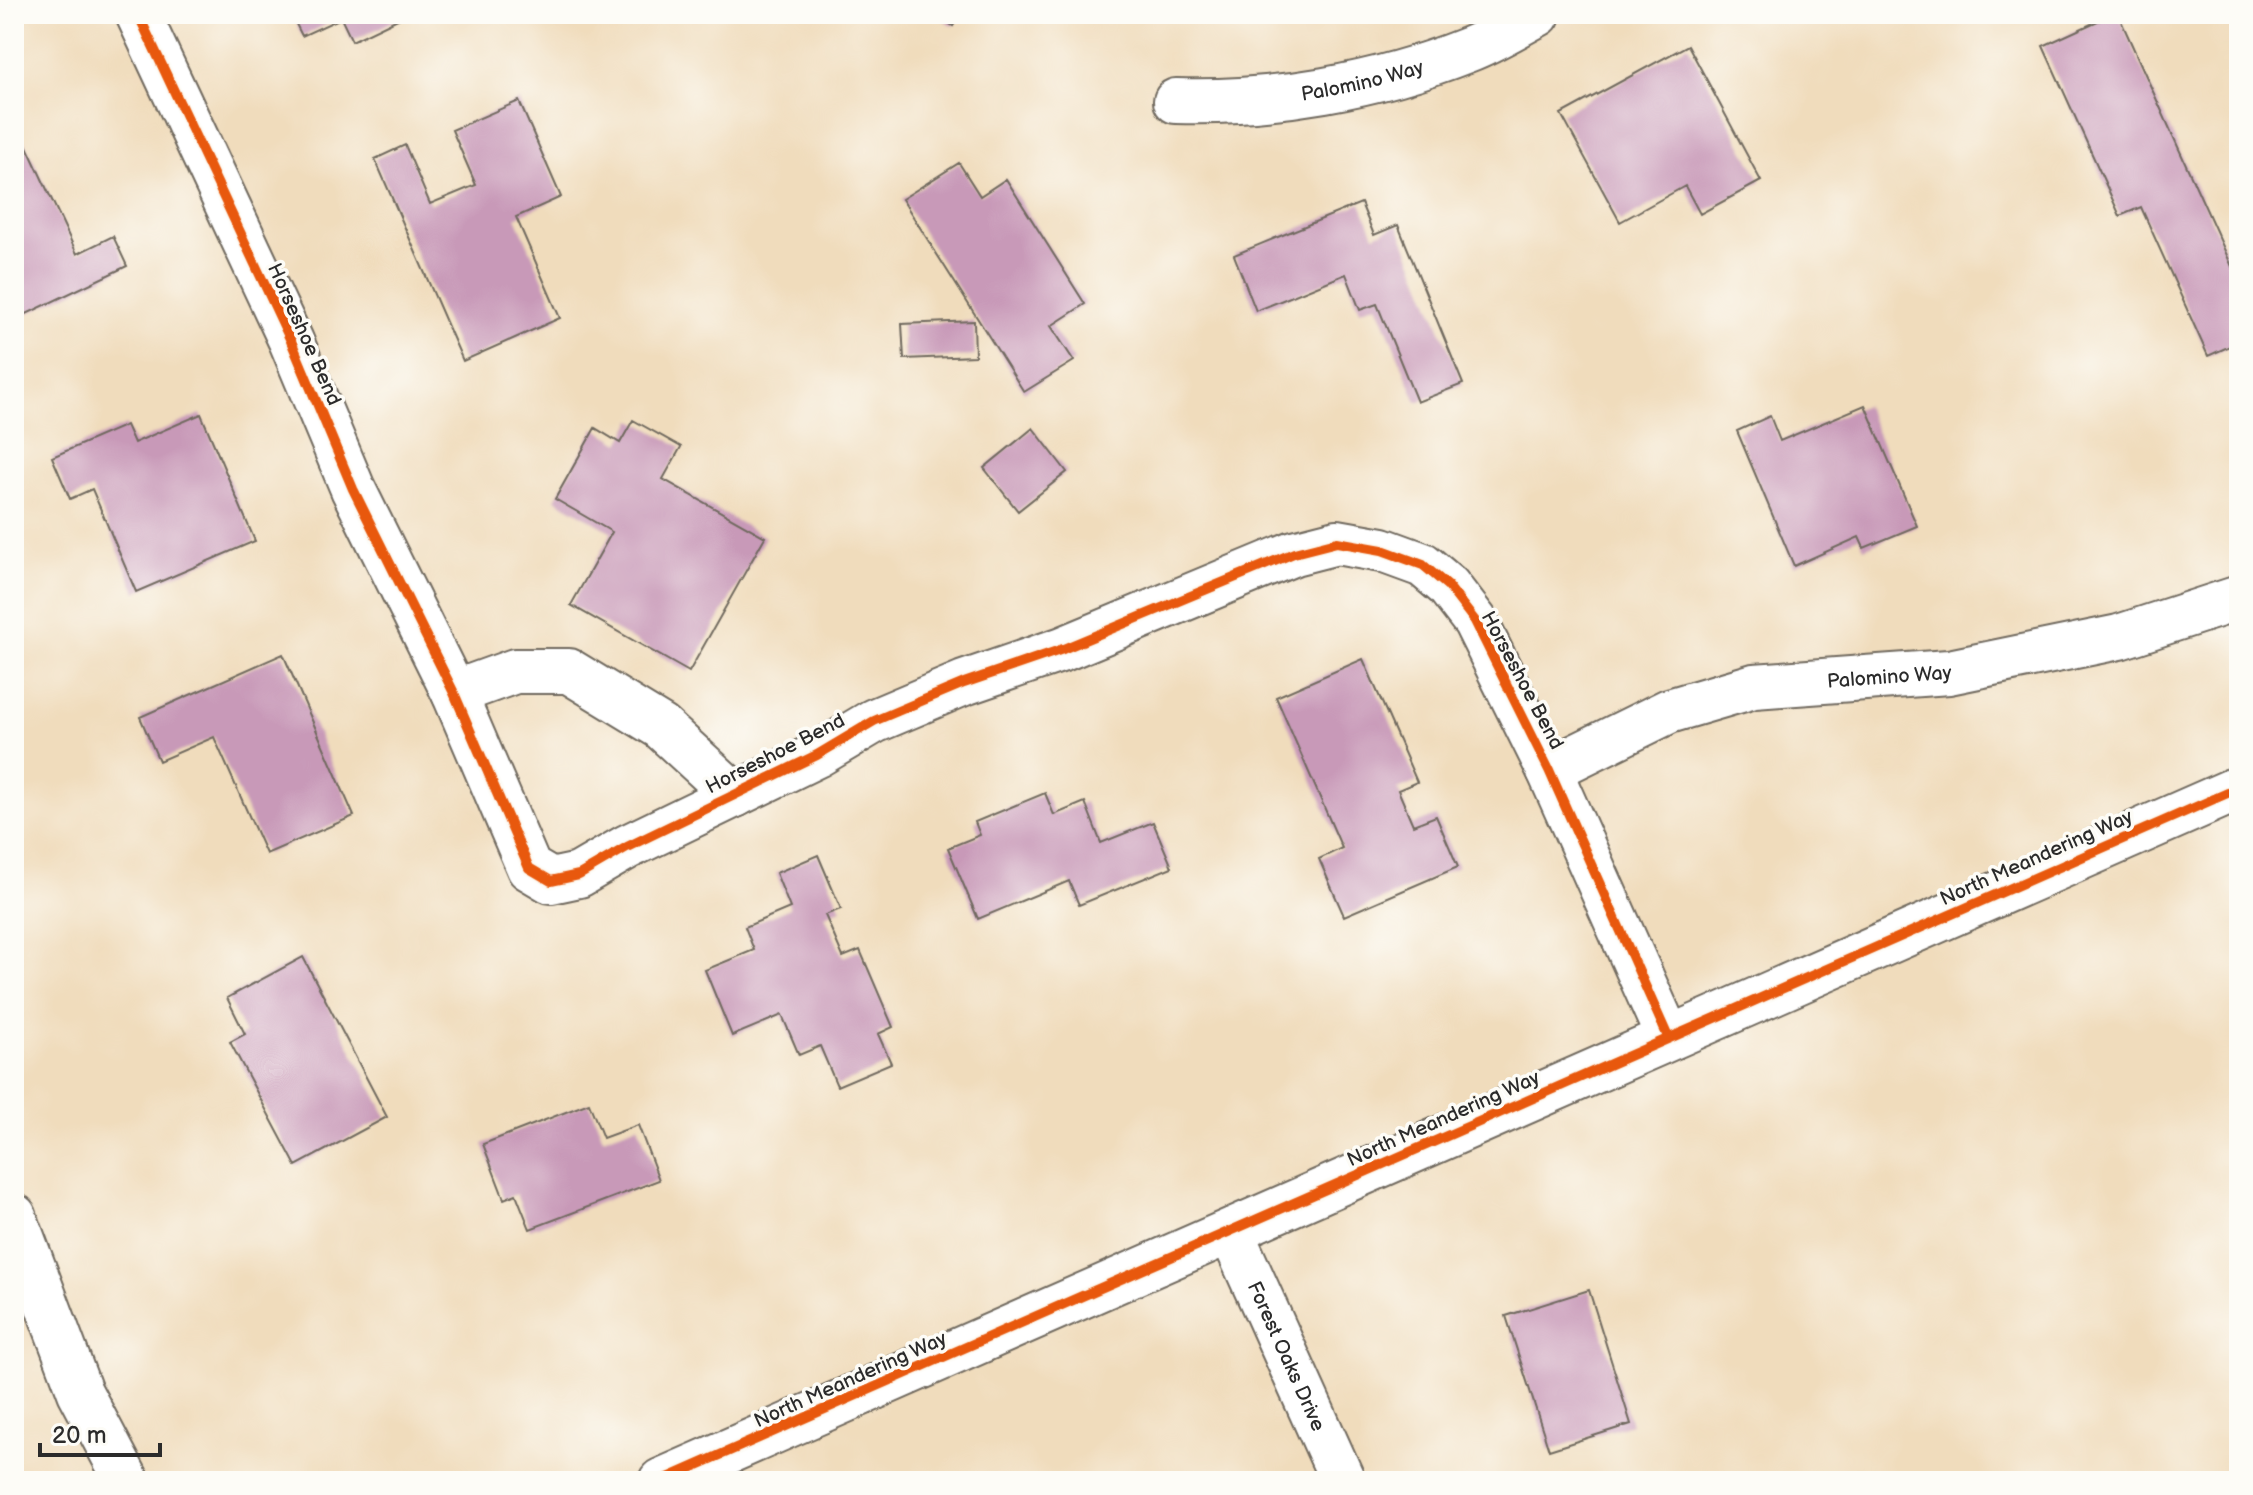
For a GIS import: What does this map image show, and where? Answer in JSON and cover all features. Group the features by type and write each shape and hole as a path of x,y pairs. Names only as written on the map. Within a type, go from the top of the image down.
{"street":[{"name":"Horseshoe Bend","path":"138,14 291,341 353,489 454,693 529,868 551,881 579,875 817,755 874,721 964,683 1063,649 1294,553 1337,542 1382,550 1423,565 1448,586 1475,621 1549,770 1668,1037"},
{"name":"Palomino Way","path":"1176,101 1225,102 1279,97 1403,72 1470,49 1538,14"},
{"name":"Palomino Way","path":"1549,770 1669,711 1754,686 1949,672 2119,637 2239,598"},
{"path":"454,693 515,671 569,671 661,727 735,795"},
{"name":"North Meandering Way","path":"661,1481 2239,788"},
{"path":"14,1216 80,1392 127,1481"},
{"name":"Forest Oaks Drive","path":"1231,1232 1343,1481"}],"building":[{"path":"291,14 408,14 352,41 341,18 302,36"},
{"path":"935,14 961,14 953,26"},
{"path":"2118,14 2239,282 2239,342 2208,356 2141,207 2120,216 2043,46"},
{"path":"1688,45 1761,181 1700,214 1685,186 1620,222 1561,114"},
{"path":"519,101 561,197 516,217 560,318 463,361 375,159 405,145 430,204 476,185 452,130"},
{"path":"23,138 77,254 113,236 127,266 14,320 14,142"},
{"path":"959,163 980,196 1006,179 1085,304 1051,326 1074,361 1024,392 902,199"},
{"path":"1361,203 1374,235 1398,225 1463,384 1417,402 1377,304 1360,310 1346,274 1256,311 1234,255"},
{"path":"974,321 975,356 904,359 902,324"},
{"path":"1865,405 1917,526 1864,548 1859,537 1794,566 1737,431 1770,416 1780,441"},
{"path":"201,414 255,541 136,592 92,489 70,499 52,457 126,425 134,443"},
{"path":"633,420 681,447 663,479 765,537 689,672 571,605 612,532 555,499 595,428 620,443"},
{"path":"1033,428 1067,472 1018,511 984,468"},
{"path":"283,654 354,816 266,854 214,737 159,761 140,717"},
{"path":"1363,659 1417,782 1398,790 1413,825 1436,816 1458,867 1344,916 1319,859 1342,848 1276,697"},
{"path":"1045,793 1054,815 1085,802 1101,843 1153,822 1172,867 1079,905 1069,881 978,919 948,848 980,835 975,822"},
{"path":"818,855 841,909 825,915 843,957 860,950 893,1027 878,1034 891,1063 837,1086 820,1046 799,1055 782,1015 732,1036 705,970 754,950 745,927 790,908 776,873"},
{"path":"303,957 387,1117 296,1166 230,1042 245,1034 227,998"},
{"path":"589,1103 603,1138 638,1125 659,1180 530,1229 516,1194 504,1199 483,1144"},
{"path":"1589,1290 1631,1424 1549,1450 1506,1316"}],"cycle path":[{"path":"138,14 291,341 353,489 454,693 529,868 551,881 579,875 627,847 817,755 874,721 964,683 1063,649 1294,553 1337,542 1382,550 1423,565 1448,586 1475,621 1549,770 1668,1037"},
{"path":"661,1481 2239,788"}]}
